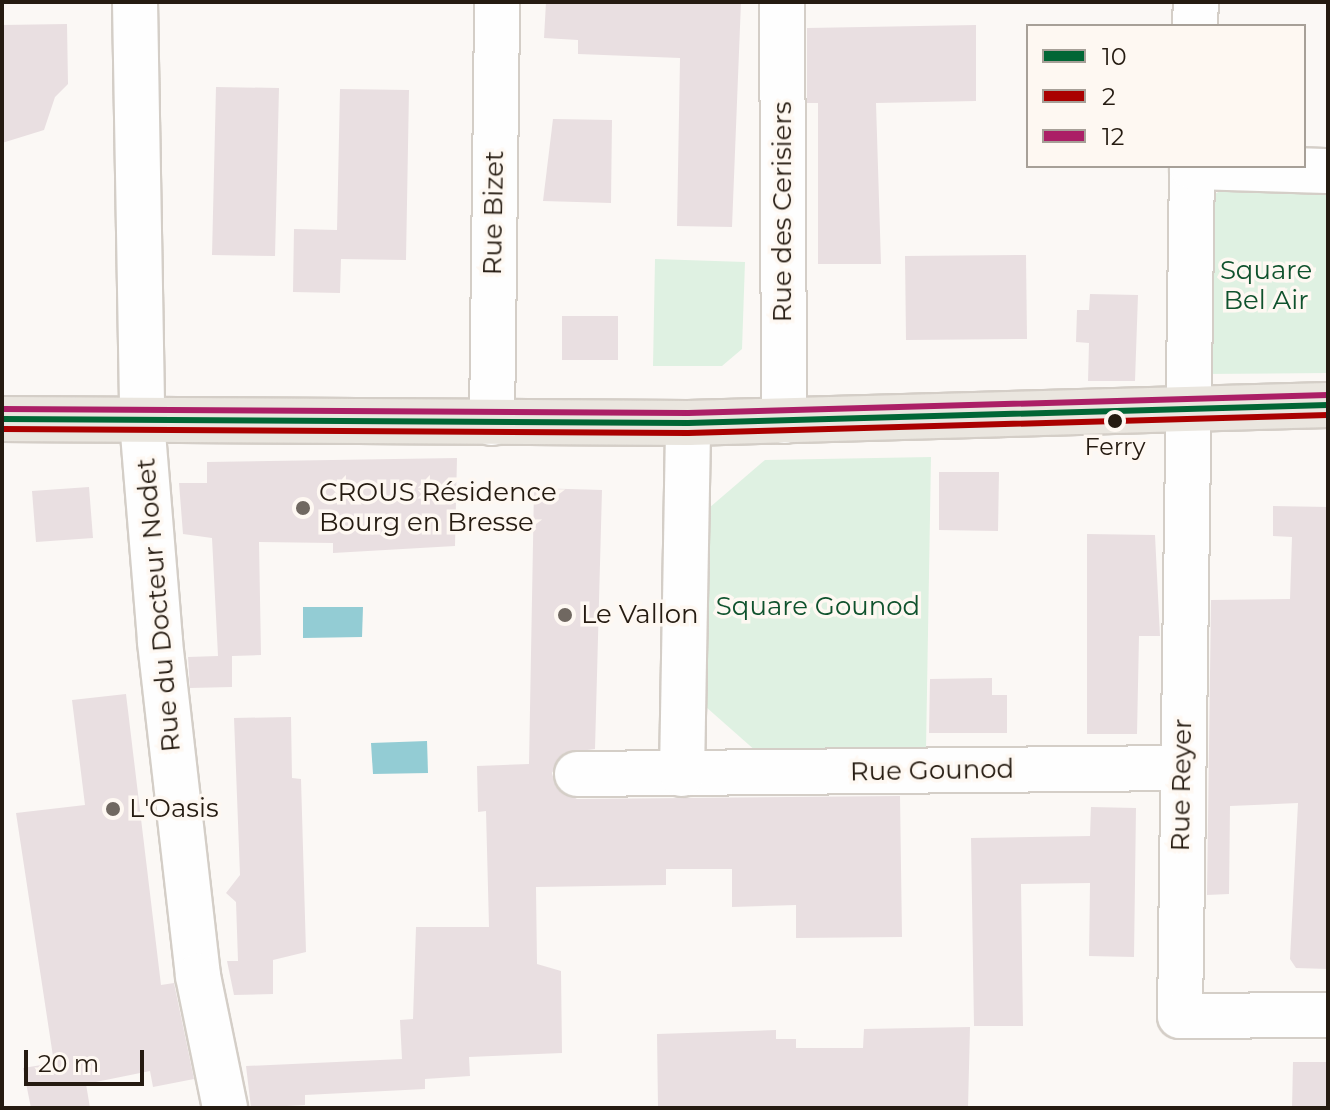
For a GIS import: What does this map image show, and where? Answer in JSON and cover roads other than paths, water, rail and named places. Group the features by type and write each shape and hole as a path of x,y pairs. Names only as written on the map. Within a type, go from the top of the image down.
{"main road":[{"path":"2,419 688,423 1328,405"}],"street":[{"name":"Rue du Docteur Nodet","path":"135,2 142,421 160,642 198,976 225,1108"},
{"name":"Rue Bizet","path":"492,423 497,2"},
{"name":"Rue des Cerisiers","path":"782,2 784,421"},
{"path":"1195,24 1196,2"},
{"name":"Rue Reyer","path":"1192,168 1180,1016 1328,1015"},
{"path":"1226,168 1328,171"},
{"path":"682,774 688,423"},
{"name":"Rue Gounod","path":"577,774 1182,768"}],"water":[{"path":"303,607 363,607 362,637 303,638"},
{"path":"427,741 428,773 373,774 371,743"}],"place":[{"name":"Ferry","path":"1115,421"},
{"name":"CROUS Résidence Bourg en Bresse","path":"303,508"},
{"name":"Le Vallon","path":"565,615"},
{"name":"L'Oasis","path":"113,809"}],"park label":[{"name":"Square Bel Air","path":"1266,286"},
{"name":"Square Gounod","path":"818,607"}]}
